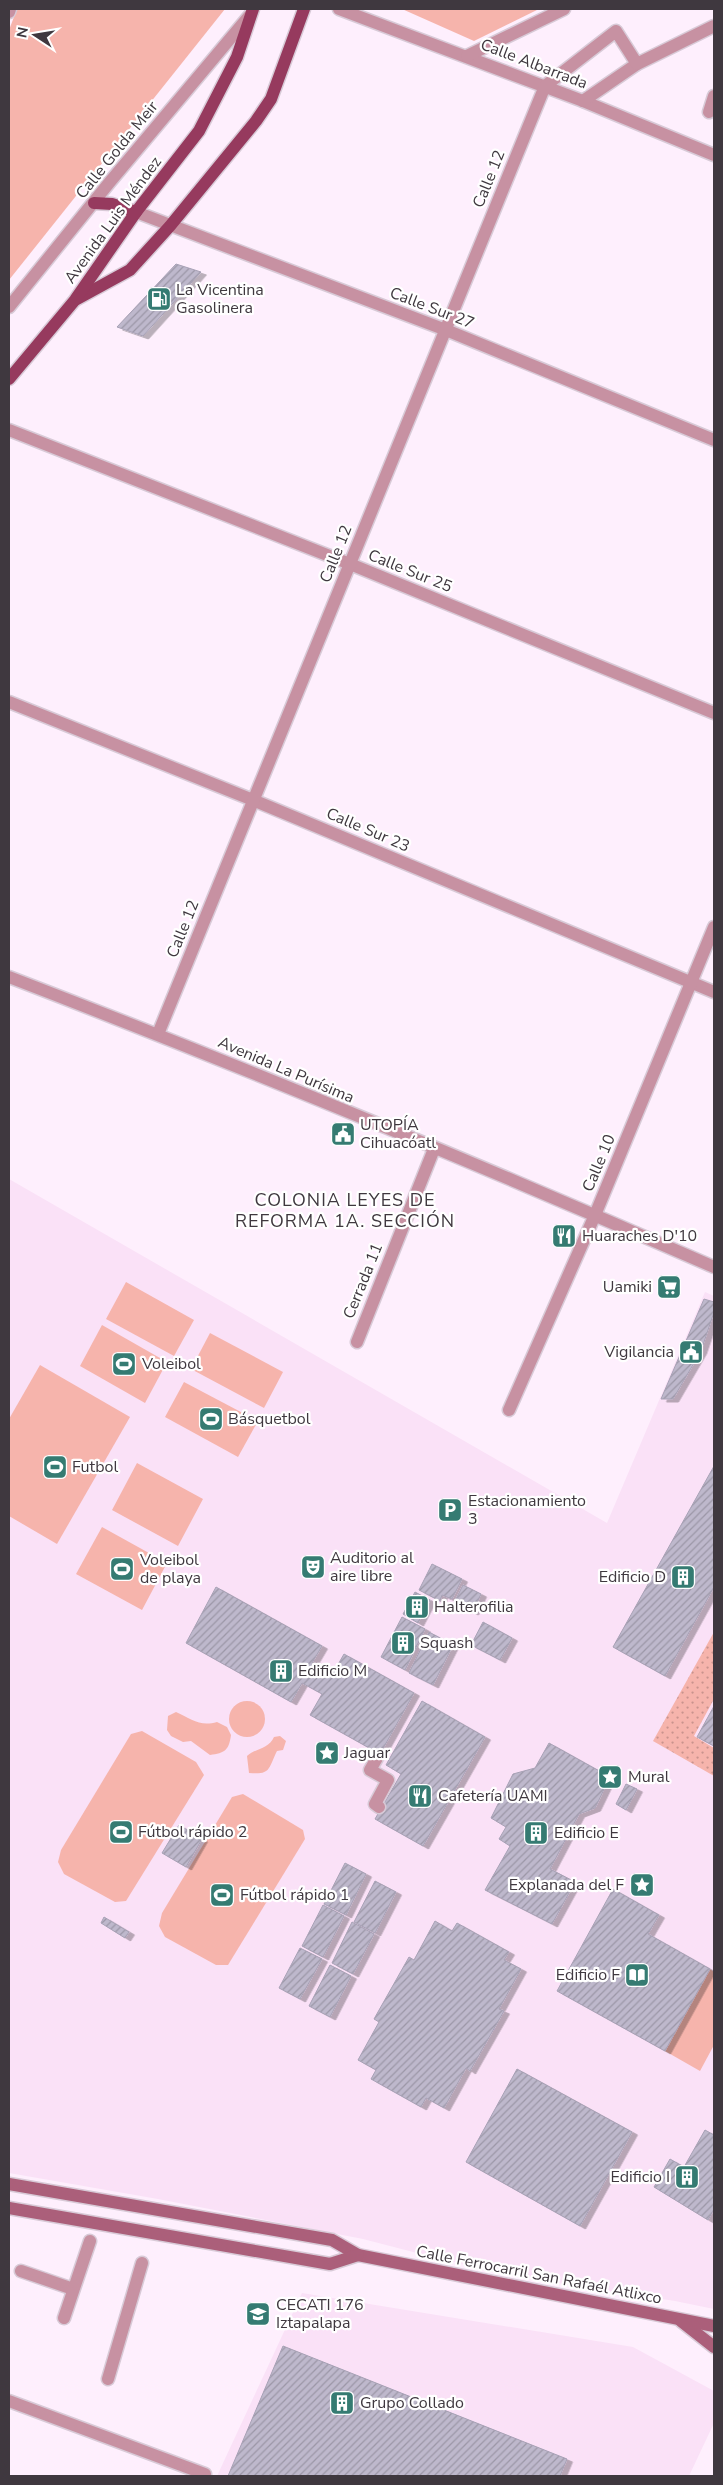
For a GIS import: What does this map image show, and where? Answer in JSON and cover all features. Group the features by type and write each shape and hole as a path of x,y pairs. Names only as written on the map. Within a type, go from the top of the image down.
{"main road":[{"name":"Avenida Luis Méndez","path":"75,300 130,270 170,226 256,121 271,99 304,9"},
{"name":"Avenida Luis Méndez","path":"75,300 136,212 198,131 237,57 252,12"},
{"path":"94,203 112,204 136,212"},
{"path":"9,379 75,300"},
{"name":"Calle Ferrocarril San Rafaél Atlixco","path":"9,2184 332,2240 358,2255 714,2326"},
{"name":"Calle Ferrocarril San Rafaél Atlixco","path":"9,2208 330,2264 358,2255"},
{"path":"679,2320 714,2347"}],"street":[{"name":"Calle Albarrada","path":"340,9 583,100 714,155"},
{"path":"467,56 564,9"},
{"name":"Calle Golda Meir","path":"9,306 252,12"},
{"path":"583,100 638,64 714,26"},
{"path":"545,86 616,31 638,64"},
{"name":"Calle 12","path":"158,1034 545,86"},
{"path":"709,112 714,96"},
{"name":"Calle Sur 27","path":"136,212 446,330 714,440"},
{"name":"Calle Sur 25","path":"9,430 350,564 714,713"},
{"name":"Calle Sur 23","path":"9,702 253,800 714,992"},
{"name":"Calle 10","path":"510,1410 595,1215 714,927"},
{"name":"Avenida La Purísima","path":"9,977 158,1034 595,1215 714,1267"},
{"name":"Cerrada 11","path":"357,1342 434,1149"},
{"path":"377,1758 370,1770 388,1780 375,1804 379,1806"},
{"path":"64,2318 90,2241"},
{"path":"108,2379 142,2263"},
{"path":"21,2271 73,2289"},
{"path":"9,2401 205,2474"}],"shaded area":[{"path":"17,9 225,9 9,280 9,30"},
{"path":"402,9 539,9 474,41"},
{"path":"9,1179 607,1523 705,1292 714,1296 714,2309 675,2301 551,2282 440,2259 363,2239 158,2199 9,2173"},
{"path":"126,1282 194,1320 174,1356 106,1319"},
{"name":"Voleibol","path":"102,1325 167,1362 145,1403 80,1366"},
{"name":"Básquetbol","path":"210,1333 283,1372 264,1408 191,1369"},
{"name":"Futbol","path":"40,1365 130,1417 57,1544 9,1516 9,1419"},
{"name":"Básquetbol","path":"184,1382 258,1421 238,1457 165,1417"},
{"name":"Voleibol de playa","path":"137,1463 203,1499 178,1546 112,1510"},
{"name":"Voleibol de playa","path":"102,1527 167,1563 142,1610 76,1574"},
{"path":"714,1632 714,1699 694,1736 714,1748 714,1776 653,1741"},
{"path":"247,1701 254,1702 260,1706 264,1712 264,1726 260,1732 254,1736 247,1737 240,1736 234,1732 230,1726 229,1719 230,1712 234,1706 240,1702"},
{"path":"176,1712 196,1722 206,1724 217,1722 227,1727 231,1735 225,1750 210,1755 191,1741 183,1742 171,1736 167,1730 168,1716"},
{"name":"Fútbol rápido 2","path":"142,1731 196,1762 204,1775 126,1901 115,1902 64,1874 58,1862 61,1850 131,1734"},
{"path":"280,1736 286,1741 283,1750 277,1751 268,1770 261,1773 249,1773 247,1756 269,1744 274,1737"},
{"name":"Fútbol rápido 1","path":"243,1794 303,1830 305,1839 228,1965 216,1965 165,1937 159,1926 162,1913 232,1797"},
{"path":"710,1969 714,1972 714,2045 700,2071 665,2051"},
{"path":"302,2293 633,2347 714,2391 714,2423 689,2476 217,2476"}],"building":[{"name":"La Vicentina Gasolinera","path":"176,264 201,272 143,336 117,327"},
{"path":"704,1299 714,1302 714,1312 701,1351 673,1399 661,1399"},
{"name":"Edificio D","path":"714,1466 714,1587 665,1676 613,1647"},
{"path":"432,1564 462,1579 452,1599 442,1595 440,1601 419,1590"},
{"path":"463,1585 481,1594 473,1612 454,1603"},
{"name":"Edificio M","path":"216,1587 322,1646 312,1663 332,1675 344,1654 414,1693 380,1754 310,1715 322,1694 302,1683 291,1702 186,1643"},
{"name":"Halterofilia","path":"415,1592 430,1600 418,1623 403,1614"},
{"name":"Squash","path":"402,1617 425,1629 405,1670 381,1657"},
{"path":"483,1622 512,1638 500,1660 471,1645"},
{"path":"429,1632 453,1645 433,1685 409,1673"},
{"name":"Cafetería UAMI","path":"422,1701 485,1737 423,1846 375,1819 401,1774 386,1765"},
{"path":"714,1706 714,1746 697,1737"},
{"name":"Edificio E","path":"549,1743 610,1777 595,1808 579,1814 550,1869 575,1882 552,1924 485,1890 510,1846 499,1839 506,1827 491,1818 513,1774 535,1768"},
{"path":"626,1784 637,1789 626,1810 616,1804"},
{"path":"179,1825 202,1839 186,1867 162,1853"},
{"path":"345,1863 366,1874 346,1915 324,1904"},
{"path":"375,1881 396,1892 375,1933 354,1922"},
{"name":"Edificio F","path":"613,1889 659,1915 648,1934 710,1969 665,2051 557,1991"},
{"path":"323,1905 344,1916 323,1957 302,1946"},
{"path":"104,1917 129,1932 125,1938 101,1923"},
{"path":"435,1921 452,1931 457,1923 509,1952 504,1960 521,1969 499,2009 504,2011 470,2071 466,2068 444,2108 426,2098 421,2107 371,2079 376,2070 358,2060 379,2022 374,2019 409,1957 414,1960"},
{"path":"352,1922 374,1934 353,1974 332,1963"},
{"path":"300,1948 322,1959 300,1999 279,1988"},
{"path":"330,1965 351,1976 330,2017 309,2006"},
{"path":"517,2069 632,2132 580,2226 466,2162"},
{"name":"Edificio I","path":"705,2130 714,2135 714,2209 708,2220 654,2187 670,2159 684,2167"},
{"name":"Grupo Collado","path":"283,2346 567,2459 560,2476 228,2476"}],"place":[{"name":"La Vicentina Gasolinera","path":"159,299"},
{"name":"UTOPÍA Cihuacóatl","path":"343,1134"},
{"name":"Huaraches D'10","path":"564,1236"},
{"name":"Uamiki","path":"669,1287"},
{"name":"Vigilancia","path":"691,1352"},
{"name":"Voleibol","path":"124,1364"},
{"name":"Básquetbol","path":"211,1419"},
{"name":"Futbol","path":"55,1467"},
{"name":"Estacionamiento 3","path":"450,1510"},
{"name":"Auditorio al aire libre","path":"313,1567"},
{"name":"Voleibol de playa","path":"122,1569"},
{"name":"Edificio D","path":"683,1577"},
{"name":"Halterofilia","path":"417,1607"},
{"name":"Squash","path":"403,1643"},
{"name":"Edificio M","path":"281,1671"},
{"name":"Jaguar","path":"327,1753"},
{"name":"Mural","path":"610,1777"},
{"name":"Cafetería UAMI","path":"420,1796"},
{"name":"Fútbol rápido 2","path":"121,1832"},
{"name":"Edificio E","path":"536,1833"},
{"name":"Explanada del F","path":"642,1885"},
{"name":"Fútbol rápido 1","path":"222,1895"},
{"name":"Edificio F","path":"637,1975"},
{"name":"Edificio I","path":"687,2177"},
{"name":"CECATI 176 Iztapalapa","path":"258,2314"},
{"name":"Grupo Collado","path":"342,2403"}],"district":[{"name":"COLONIA LEYES DE REFORMA 1A. SECCIÓN","path":"345,1210"}]}
